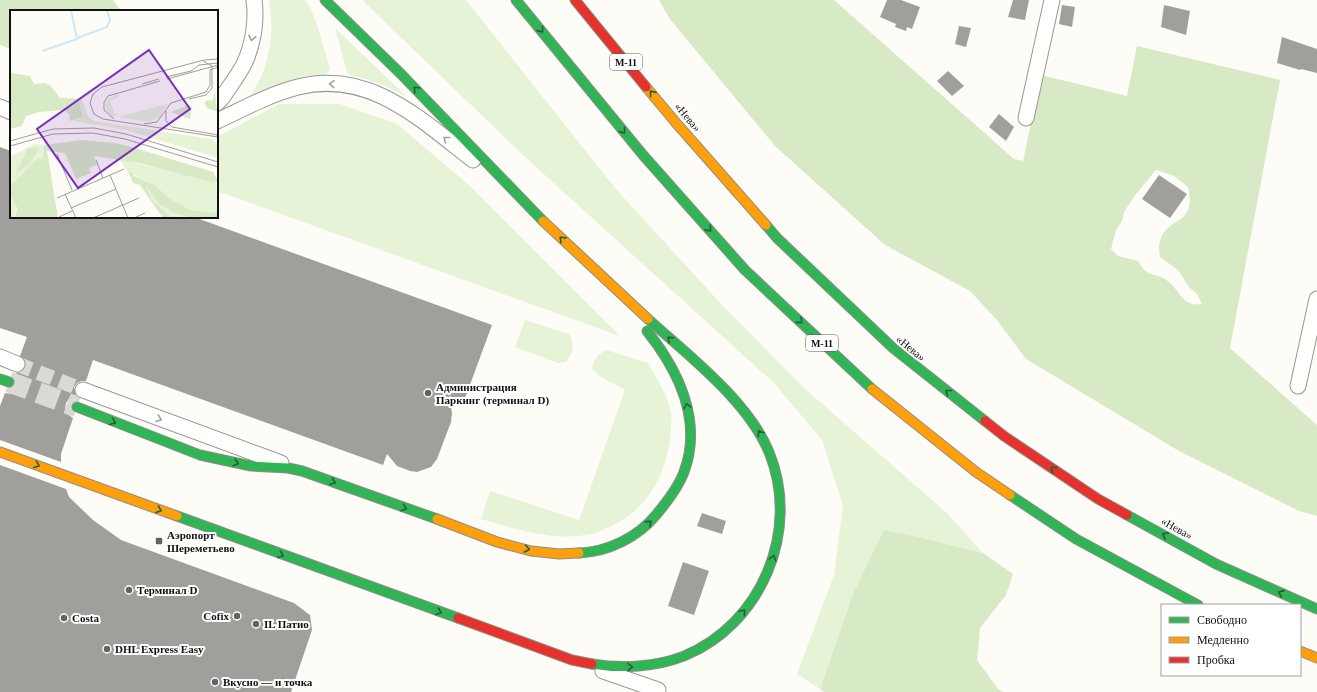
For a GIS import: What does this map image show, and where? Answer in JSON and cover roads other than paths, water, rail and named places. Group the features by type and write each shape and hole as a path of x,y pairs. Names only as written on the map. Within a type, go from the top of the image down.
{"main road":[{"path":"0,452 572,660 594,665 637,667 658,664 678,658 714,639 730,627 744,612 757,594 774,560 781,517 780,492 776,471 770,453 762,437 739,406 722,388 520,199 412,84 325,0"},
{"name":"М-11","path":"516,0 643,155 745,270 866,384 976,472 1076,539 1196,604"},
{"name":"«Нева»","path":"575,0 677,124 778,238 892,348 1004,436 1098,499 1216,564 1317,609"},
{"path":"77,407 200,455 244,465 299,470 463,528 502,544 527,550 573,555 609,548 623,542 640,531 655,518 677,488 685,471 689,451 689,415 686,396 670,363 656,343 590,266"},
{"path":"0,379 9,382"},
{"path":"1301,651 1317,658"}],"street":[{"path":"218,102 244,64 252,40 256,14 254,0"},
{"path":"1026,118 1052,0"},
{"path":"218,120 283,91 299,86 328,83 364,89 386,97 406,110 487,170 520,199"},
{"path":"0,107 10,112"},
{"path":"0,114 10,117"},
{"path":"1298,386 1317,298"},
{"path":"0,357 17,364"},
{"path":"83,390 299,470"},
{"path":"572,660 658,690"}],"tunnel":[{"path":"17,364 83,390"},
{"path":"9,382 77,407"}],"place":[{"name":"Администрация Паркинг (терминал D)","path":"428,393"},
{"name":"Аэропорт Шереметьево","path":"159,541"},
{"name":"Терминал D","path":"129,590"},
{"name":"Cofix","path":"237,616"},
{"name":"Costa","path":"64,618"},
{"name":"IL Патио","path":"256,624"},
{"name":"DHL Express Easy","path":"107,649"},
{"name":"Вкусно — и точка","path":"215,682"}]}
